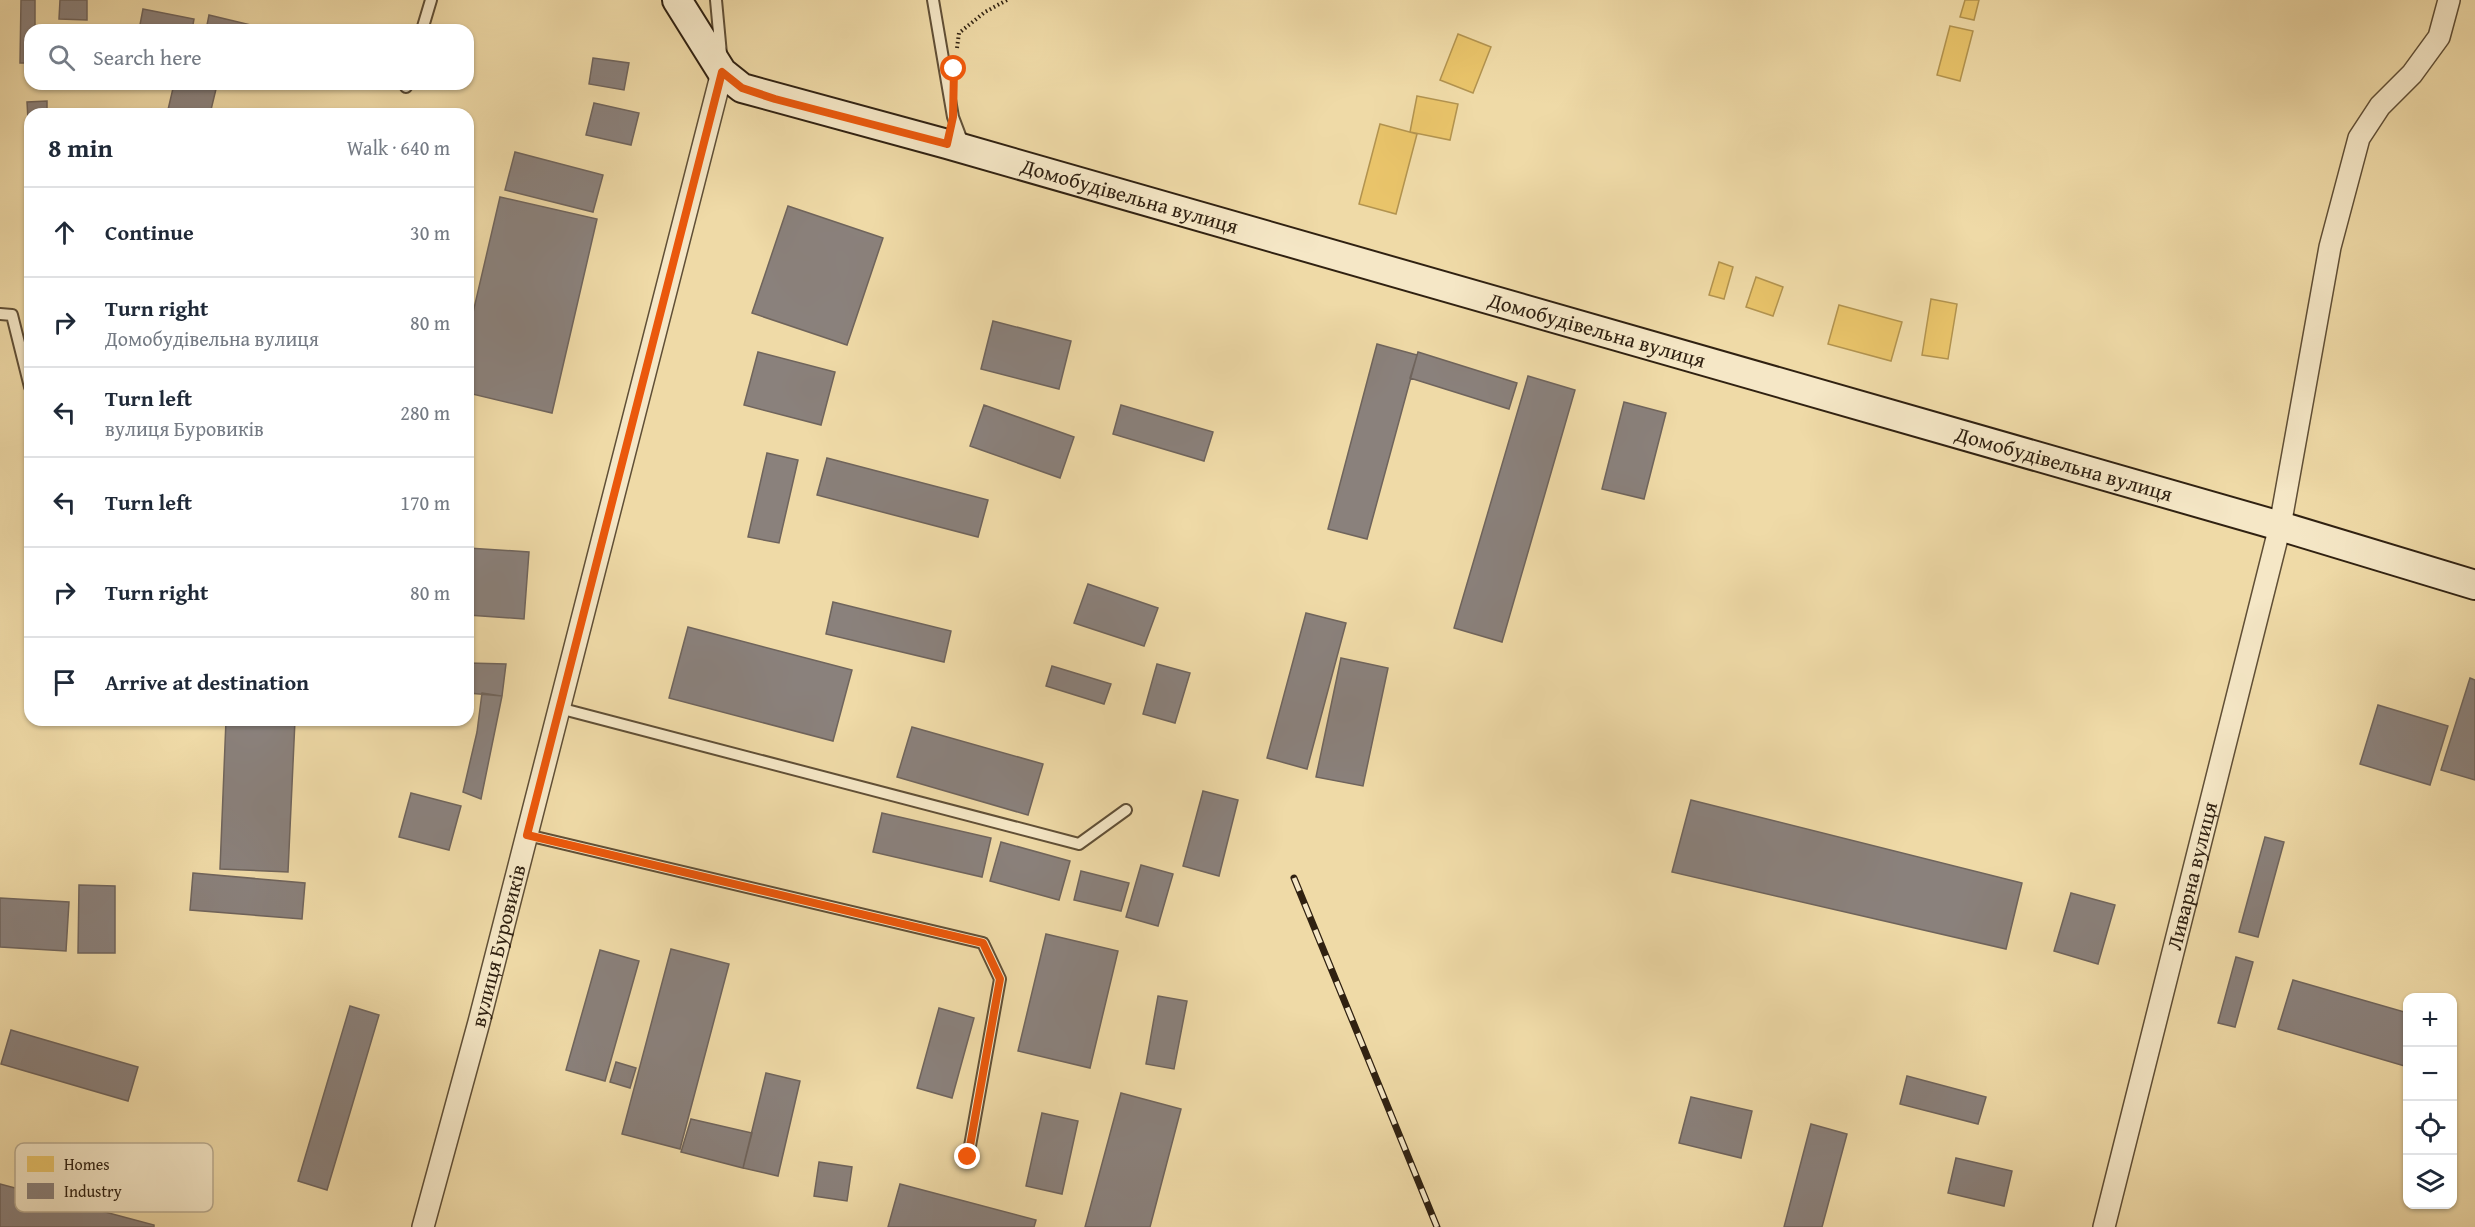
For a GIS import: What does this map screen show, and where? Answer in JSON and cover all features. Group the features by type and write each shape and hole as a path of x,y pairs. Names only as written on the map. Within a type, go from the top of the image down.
{"street":[{"path":"677,0 722,72"},
{"name":"Ливарна вулиця","path":"2104,1227 2280,526 2330,247 2359,138 2380,106 2412,74 2439,37 2449,0"},
{"name":"Домобудівельна вулиця","path":"722,72 742,88 775,99 965,149 2280,526 2475,585"},
{"name":"вулиця Буровиків","path":"423,1227 560,708 722,72"}],"lane":[{"path":"424,24 431,0"},
{"path":"716,0 722,72"},
{"path":"933,0 953,117 965,149"},
{"path":"0,314 12,315 24,363"},
{"path":"560,708 1079,844 1126,810"},
{"path":"527,835 983,943 1000,979 968,1157"}],"path":[{"path":"956,51 959,33 985,12 1007,0"}],"building: Homes":[{"path":"1965,0 1979,0 1974,20 1960,17"},
{"path":"1950,26 1973,31 1960,81 1937,75"},
{"path":"1458,34 1491,47 1473,93 1440,80"},
{"path":"1417,96 1458,104 1450,140 1410,132"},
{"path":"1380,124 1417,134 1396,214 1359,204"},
{"path":"1719,262 1733,267 1724,299 1709,295"},
{"path":"1756,277 1783,287 1773,316 1746,307"},
{"path":"1931,299 1957,304 1948,359 1922,355"},
{"path":"1839,305 1902,322 1891,361 1828,344"}],"building: Industry":[{"path":"21,0 35,0 35,24 24,24 24,63 20,63"},
{"path":"60,0 87,0 87,20 59,19"},
{"path":"143,9 194,19 193,24 140,24"},
{"path":"209,15 247,24 207,24"},
{"path":"593,58 629,63 624,90 589,84"},
{"path":"173,90 216,90 211,108 168,108"},
{"path":"47,101 47,108 27,108 27,102"},
{"path":"594,103 639,113 631,145 586,135"},
{"path":"515,152 603,175 593,212 505,190"},
{"path":"500,197 597,219 552,413 474,394 474,308"},
{"path":"788,206 883,238 847,345 752,313"},
{"path":"993,321 1071,341 1059,389 981,369"},
{"path":"1377,344 1417,355 1367,539 1328,529"},
{"path":"758,352 835,372 821,425 744,405"},
{"path":"1418,352 1517,383 1509,409 1410,378"},
{"path":"1528,376 1575,390 1502,642 1454,628"},
{"path":"1624,402 1666,413 1644,499 1602,489"},
{"path":"984,405 1074,437 1060,478 970,446"},
{"path":"1121,405 1213,432 1204,461 1113,434"},
{"path":"767,453 798,460 779,543 748,537"},
{"path":"827,458 988,500 978,537 817,495"},
{"path":"474,548 529,552 524,619 474,615"},
{"path":"1088,584 1158,608 1144,646 1074,623"},
{"path":"833,602 951,631 944,662 826,634"},
{"path":"1306,613 1346,623 1307,769 1267,758"},
{"path":"688,627 852,670 833,741 669,698"},
{"path":"1341,658 1388,668 1363,786 1316,777"},
{"path":"474,663 506,664 502,696 474,694"},
{"path":"1157,664 1190,673 1175,723 1143,714"},
{"path":"1052,666 1111,684 1104,704 1046,686"},
{"path":"2470,678 2475,680 2475,780 2441,770"},
{"path":"482,693 502,696 481,799 463,792 477,732"},
{"path":"2378,705 2448,726 2430,785 2360,764"},
{"path":"226,726 295,726 288,872 220,869"},
{"path":"912,727 1043,764 1028,815 897,777"},
{"path":"1203,791 1238,800 1219,876 1183,866"},
{"path":"411,793 461,806 449,850 399,837"},
{"path":"1691,800 2022,883 2006,949 1672,872"},
{"path":"882,813 991,838 982,877 873,852"},
{"path":"2265,837 2284,842 2258,937 2239,932"},
{"path":"1001,842 1070,861 1059,900 990,881"},
{"path":"1141,865 1173,874 1158,926 1126,917"},
{"path":"1081,871 1129,883 1121,911 1074,900"},
{"path":"193,873 305,883 302,919 190,910"},
{"path":"79,885 115,886 115,953 78,953"},
{"path":"2071,893 2115,905 2098,964 2054,951"},
{"path":"0,898 69,902 66,951 0,947"},
{"path":"1046,934 1118,951 1090,1068 1018,1051"},
{"path":"671,949 729,964 680,1149 622,1134"},
{"path":"600,950 639,961 605,1081 566,1070"},
{"path":"2236,957 2253,962 2235,1027 2218,1023"},
{"path":"2293,980 2403,1012 2403,1066 2278,1029"},
{"path":"1158,996 1187,1001 1174,1069 1146,1064"},
{"path":"350,1006 379,1015 327,1190 298,1181"},
{"path":"939,1008 974,1018 952,1098 917,1088"},
{"path":"11,1030 138,1067 128,1101 1,1064"},
{"path":"616,1062 636,1068 630,1088 610,1082"},
{"path":"766,1073 800,1081 778,1176 743,1168"},
{"path":"1907,1076 1986,1097 1978,1124 1900,1104"},
{"path":"1121,1093 1181,1109 1150,1227 1085,1227"},
{"path":"1691,1097 1752,1111 1741,1158 1679,1143"},
{"path":"1042,1113 1078,1121 1062,1194 1026,1186"},
{"path":"691,1119 752,1133 743,1168 681,1152"},
{"path":"1811,1124 1847,1134 1822,1227 1784,1227"},
{"path":"1956,1158 2012,1171 2004,1206 1948,1193"},
{"path":"819,1162 852,1167 847,1201 814,1196"},
{"path":"0,1184 15,1188 15,1212 105,1212 154,1225 154,1227 0,1227"},
{"path":"900,1184 1036,1220 1034,1227 888,1227"}],"railway":[{"path":"1294,878 1437,1227"}],"route":[{"path":"954,69 953,117 947,144 775,99 742,88 722,72 527,835 983,943 1000,979 968,1157"}]}
